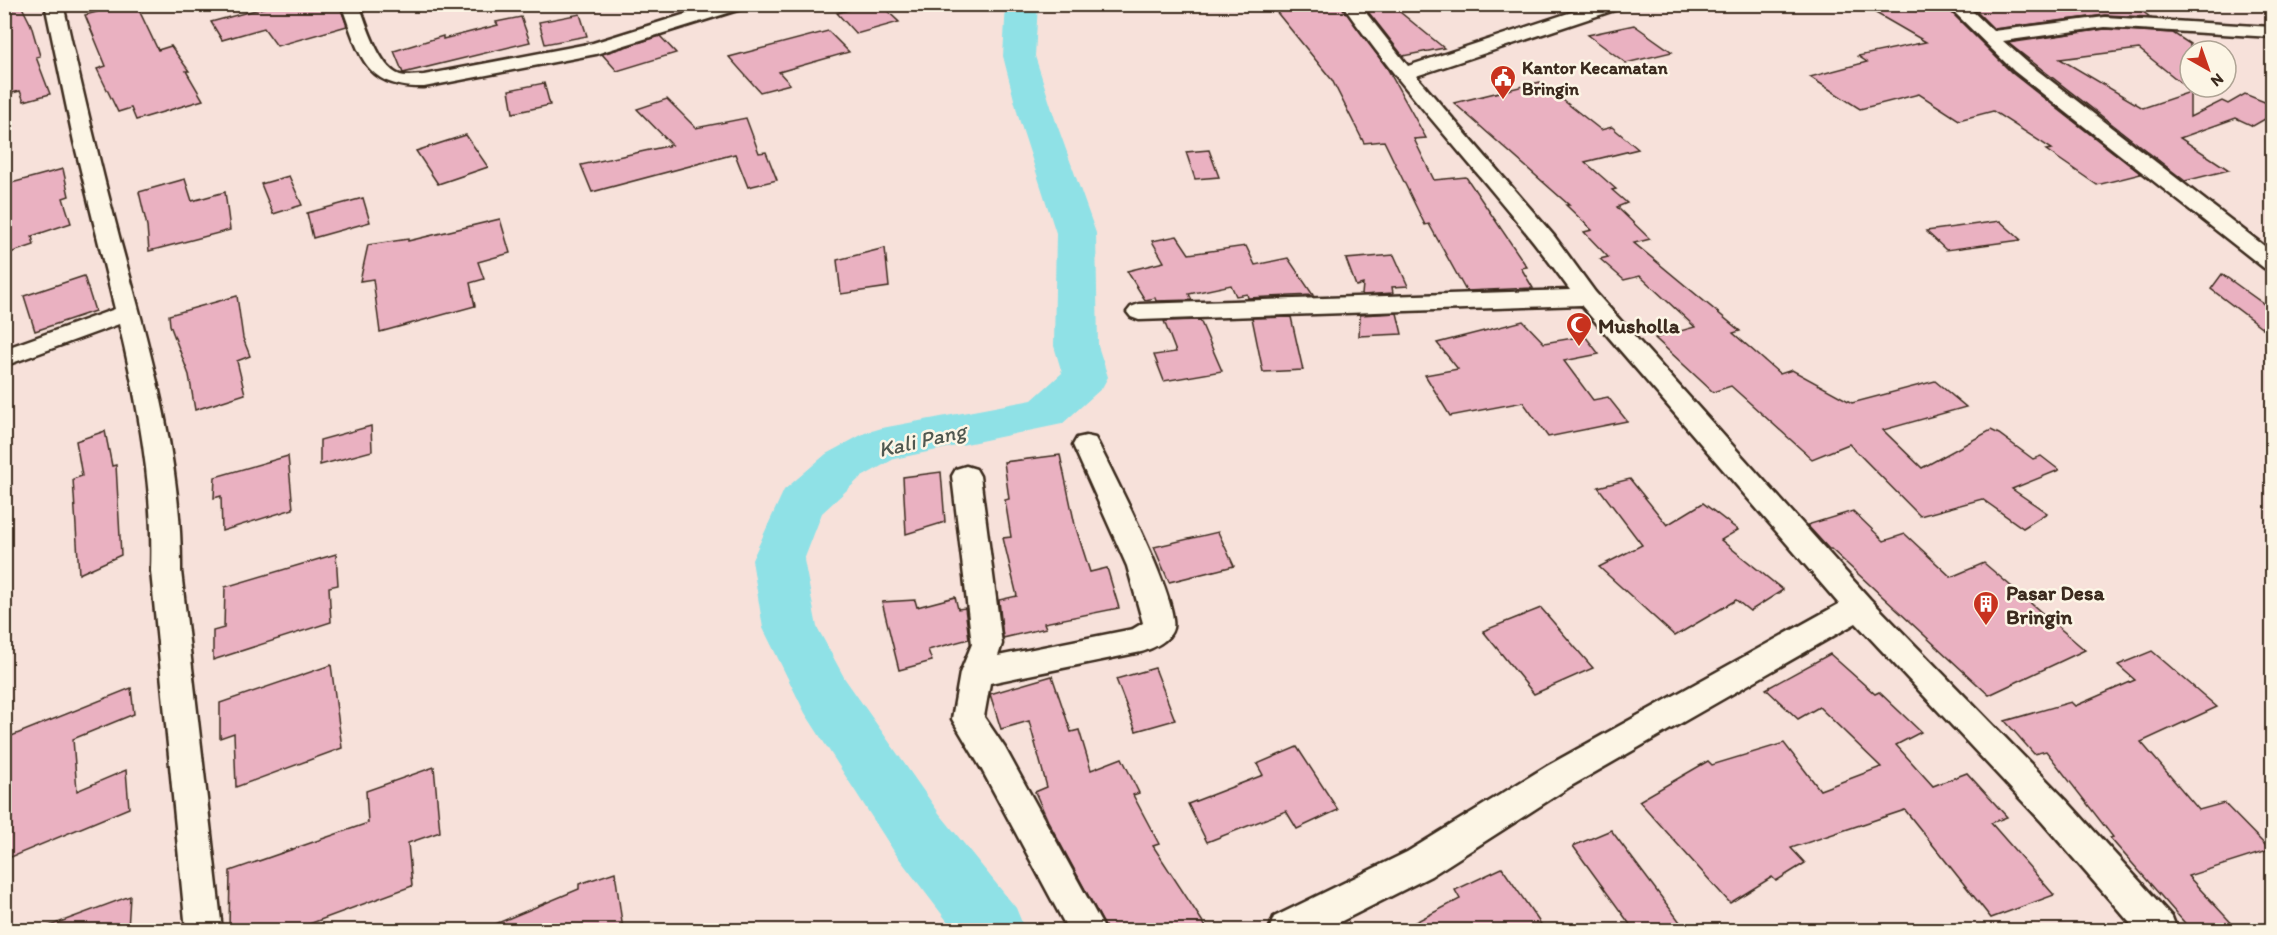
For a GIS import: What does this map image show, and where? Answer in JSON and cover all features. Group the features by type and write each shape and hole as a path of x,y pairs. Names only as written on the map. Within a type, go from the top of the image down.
{"street":[{"path":"54,4 84,142 142,369 167,524 166,571 204,930"},
{"path":"350,4 366,45 384,74 399,81 424,81 596,48 738,4"},
{"path":"1350,4 1404,74 1546,241 1587,297 1859,608 2054,812 2159,930"},
{"path":"1404,74 1615,4"},
{"path":"1954,4 2021,67 2272,263"},
{"path":"1989,37 2105,22 2272,32"},
{"path":"1139,312 1587,297"},
{"path":"4,358 126,312"},
{"path":"976,673 1141,640 1158,628 1153,595 1086,445"},
{"path":"966,476 987,644 976,673 968,719 993,758 1087,930"},
{"path":"1287,930 1419,864 1559,776 1859,608"}],"building":[{"path":"95,4 136,4 158,50 171,46 189,71 186,71 203,100 136,120 131,108 118,112 97,69 106,66 85,15 97,12"},
{"path":"278,4 339,4 347,26 277,46 264,28 222,40 211,22"},
{"path":"871,4 880,4 899,22 856,34 837,13"},
{"path":"1270,4 1340,4 1387,68 1426,138 1414,139 1434,180 1466,177 1527,267 1521,268 1533,288 1466,291 1429,224 1425,225 1384,141 1364,143 1332,80"},
{"path":"1362,4 1390,4 1444,48 1403,56"},
{"path":"1860,4 1914,4 1925,11 1947,8 2012,73 2141,174 2097,185 2046,150 2052,149 1993,111 1959,120 1919,94 1860,109 1810,77 1867,62 1858,56 1926,42"},
{"path":"2132,4 2150,17 2105,15 1994,29 1970,5"},
{"path":"22,7 31,25 40,56 36,57 50,94 24,101 20,91 4,95 4,11"},
{"path":"580,14 587,36 545,44 539,22"},
{"path":"521,17 530,42 403,73 394,51 443,36 443,39 498,25 496,22"},
{"path":"1634,25 1672,52 1626,63 1588,35"},
{"path":"2105,29 2173,33 2182,39 2178,39 2178,80 2139,49 2060,59 2143,108 2178,96 2178,99 2190,99 2190,117 2222,101 2228,104 2245,94 2272,105 2272,115 2253,126 2236,118 2180,138 2229,170 2185,181 2008,43"},
{"path":"828,31 849,52 779,72 790,84 760,92 729,57"},
{"path":"660,36 676,53 617,71 602,54"},
{"path":"1540,82 1601,130 1612,127 1638,149 1585,162 1616,189 1612,190 1627,203 1617,207 1650,239 1634,243 1740,331 1733,333 1780,374 1792,370 1852,403 1935,381 1966,407 1883,430 1922,468 1991,430 1999,434 2033,459 2041,456 2059,470 2012,489 2047,513 2023,528 1982,499 1920,516 1849,444 1812,459 1731,386 1713,392 1655,338 1695,327 1640,276 1624,280 1600,259 1608,257 1584,232 1592,230 1566,205 1569,205 1454,103"},
{"path":"544,83 550,105 513,113 509,90"},
{"path":"667,99 696,128 746,118 759,153 766,152 777,180 748,187 735,154 592,192 581,165 672,145 637,109"},
{"path":"466,135 488,167 438,184 416,151"},
{"path":"1209,150 1219,177 1195,179 1186,152"},
{"path":"63,169 69,196 63,198 71,223 32,236 34,245 4,255 4,185"},
{"path":"289,176 302,205 273,214 261,184"},
{"path":"185,179 192,201 225,192 230,230 149,251 147,226 139,192"},
{"path":"363,198 370,222 313,238 307,213"},
{"path":"500,219 510,253 478,262 484,279 470,283 475,306 380,332 373,279 360,281 368,245 408,239 408,241"},
{"path":"2000,221 2021,240 1946,250 1926,231"},
{"path":"1177,236 1189,254 1246,246 1255,265 1288,258 1313,295 1248,298 1247,294 1236,296 1231,285 1189,294 1192,300 1156,301 1155,298 1145,300 1127,271 1164,262 1152,241"},
{"path":"885,248 889,287 841,294 837,260"},
{"path":"1394,255 1408,286 1392,287 1393,293 1362,295 1363,284 1356,286 1346,259"},
{"path":"2222,274 2272,310 2272,335 2211,289"},
{"path":"84,276 95,311 35,331 24,296"},
{"path":"237,296 243,338 250,356 237,361 245,394 195,410 189,375 170,325 169,315"},
{"path":"1397,313 1402,334 1359,336 1360,315"},
{"path":"1291,317 1303,370 1263,372 1252,318"},
{"path":"1200,320 1222,371 1164,381 1154,355 1176,352 1164,321"},
{"path":"1523,321 1544,343 1585,336 1599,354 1564,361 1593,400 1608,397 1627,421 1548,437 1523,402 1450,416 1425,375 1458,369 1437,343"},
{"path":"371,426 372,451 320,465 320,440"},
{"path":"105,431 112,466 116,465 121,555 79,574 73,479 82,476 76,441"},
{"path":"1060,455 1075,525 1090,572 1107,568 1119,608 1044,623 1046,628 1003,638 999,600 1017,596 1003,538 1011,537 1005,500 1009,499 1004,462"},
{"path":"288,456 293,509 222,531 221,496 214,498 215,477"},
{"path":"941,472 945,522 906,534 903,477"},
{"path":"1630,479 1667,525 1703,503 1738,530 1721,540 1783,590 1750,611 1736,600 1675,636 1599,567 1642,545 1598,487"},
{"name":"Pasar Desa Bringin","path":"1853,511 1884,541 1905,534 1951,577 1984,563 2085,650 1989,695 1829,549 1807,525"},
{"path":"1218,532 1234,566 1169,582 1154,547"},
{"path":"336,554 338,585 329,587 331,622 213,660 213,631 224,628 225,587"},
{"path":"955,597 958,609 965,608 969,639 928,650 932,661 899,670 882,602 915,600 917,607"},
{"path":"1541,608 1593,668 1534,694 1483,631"},
{"path":"2152,651 2217,707 2141,742 2199,810 2224,803 2270,850 2188,876 2238,930 2191,930 2110,838 2113,837 2046,751 2034,754 2005,721 2071,702 2075,706 2135,680 2118,665"},
{"path":"1830,654 1875,694 1879,692 1921,732 1896,745 1933,786 1967,773 2007,817 1991,823 2054,895 1991,918 1905,810 1791,848 1805,863 1776,881 1772,877 1730,903 1639,801 1708,761 1712,765 1784,743 1820,790 1881,767 1819,707 1798,719 1766,689"},
{"path":"331,665 342,748 236,787 234,733 220,738 220,703"},
{"path":"1155,668 1175,720 1136,731 1116,679"},
{"path":"1052,676 1071,732 1079,730 1091,770 1122,758 1139,793 1133,795 1159,844 1153,846 1208,930 1107,930 1048,821 1035,792 1047,787 1029,721 1001,729 990,694"},
{"path":"131,688 134,714 73,739 77,791 126,770 129,808 4,860 4,739"},
{"path":"1297,747 1338,810 1297,829 1286,811 1207,842 1188,804 1263,775 1257,764"},
{"path":"434,767 440,832 408,843 412,886 293,930 229,930 230,871 368,823 366,791"},
{"path":"1611,830 1686,930 1634,930 1573,846"},
{"path":"1502,868 1545,930 1400,930 1460,899 1455,890"},
{"path":"615,872 623,930 481,930 579,889 579,884"},
{"path":"130,896 128,930 44,930 44,928"}],"waterway":[{"name":"Kali Pang","path":"993,930 917,833 825,696 790,628 778,560 801,503 843,466 882,445 1046,413 1086,377 1076,346 1076,233 1037,119 1019,56 1022,4"}],"place":[{"name":"Kantor Kecamatan Bringin","path":"1503,101"},
{"name":"Musholla","path":"1579,348"},
{"name":"Pasar Desa Bringin","path":"1986,627"}]}
